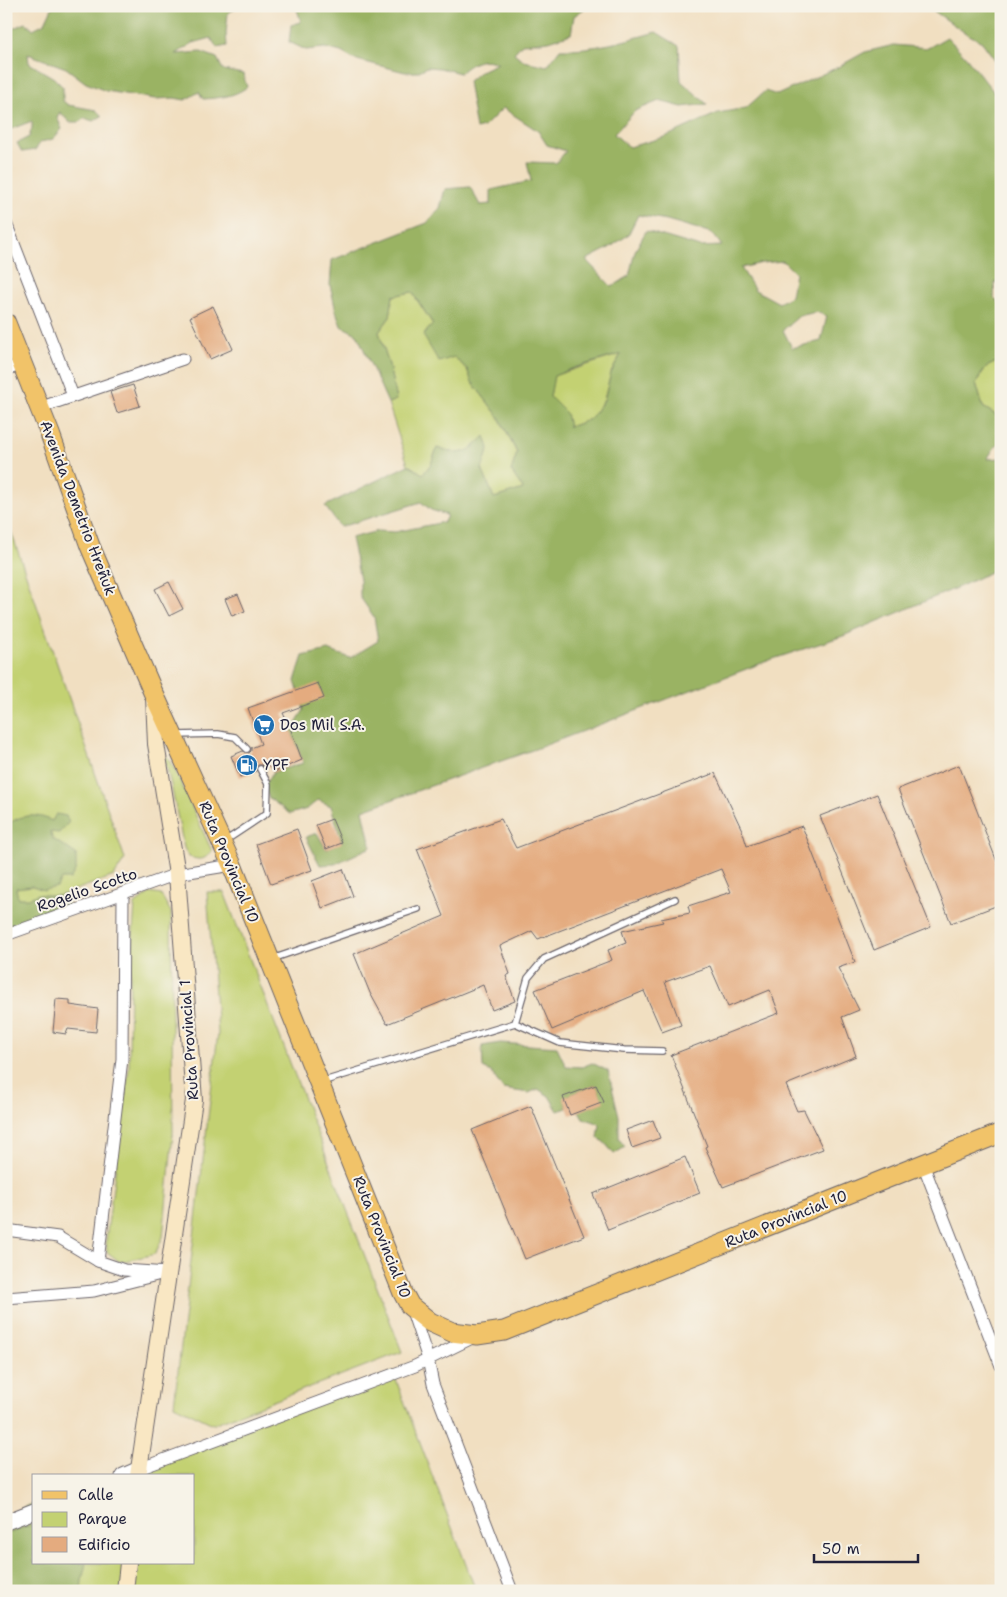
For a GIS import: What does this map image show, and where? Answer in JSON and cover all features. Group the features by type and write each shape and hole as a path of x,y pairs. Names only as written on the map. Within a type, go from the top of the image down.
{"main road":[{"name":"Avenida Demetrio Hreñuk","path":"6,323 14,367 39,408 90,546 154,692"},
{"name":"Ruta Provincial 10","path":"154,692 223,843 403,1293 410,1306 430,1322 452,1332 477,1336 504,1331 1001,1133"},
{"name":"Ruta Provincial 1","path":"139,1473 194,1100 177,874 156,744 154,692"},
{"path":"125,1591 128,1564"}],"street":[{"path":"6,223 73,396"},
{"path":"39,408 183,359"},
{"name":"Rogelio Scotto","path":"6,934 177,874 232,865"},
{"path":"98,1261 122,1059 124,893"},
{"path":"923,1164 1001,1366"},
{"path":"6,1230 58,1237 98,1261 124,1270 168,1273"},
{"path":"6,1298 94,1291 168,1273"},
{"path":"410,1306 428,1360 433,1384 512,1591"},
{"path":"139,1473 415,1366 477,1336"},
{"path":"6,1522 32,1512"}],"lane":[{"path":"174,736 218,734 235,737 247,750"},
{"path":"223,843 267,813 268,784 260,769"},
{"path":"514,1023 528,978 544,959 675,899"},
{"path":"270,960 418,909"},
{"path":"319,1083 514,1023 560,1043 624,1050 662,1051"}],"green space":[{"path":"53,6 240,6 228,13 227,46 217,48 211,38 193,43 176,54 201,52 217,58 223,70 243,74 247,87 237,93 220,97 203,99 199,92 185,100 174,98 155,99 106,91 86,83 66,68 28,54 29,63 54,78 63,87 63,101 68,105 96,110 102,116 93,121 84,118 80,122 69,122 60,112 57,117 62,129 53,139 41,142 35,150 22,152 17,143 29,137 32,121 6,131 6,33 26,23 33,29 45,23"},
{"path":"296,6 588,6 574,16 571,34 549,41 522,44 514,53 524,61 547,66 560,49 620,42 656,32 679,46 681,81 707,104 682,107 659,101 635,111 614,134 629,147 665,137 718,113 746,108 765,91 777,95 838,67 865,52 894,45 928,48 947,37 966,57 1001,101 1001,286 995,282 994,298 1001,305 1001,360 986,367 976,383 983,407 1001,418 1001,443 995,447 987,459 1001,458 1001,567 843,636 770,660 538,748 363,810 371,847 335,864 320,865 306,837 317,833 326,849 342,842 331,806 318,800 307,809 290,814 269,798 263,786 274,772 303,763 291,730 304,710 295,681 303,656 328,650 350,658 378,641 374,617 360,597 360,580 351,538 378,531 395,532 444,522 447,515 431,510 421,502 340,527 325,506 408,465 423,474 431,464 437,448 458,453 463,452 473,447 485,436 489,448 482,469 494,498 523,489 511,471 517,453 499,417 472,382 467,369 454,357 439,362 423,335 433,324 412,292 393,296 390,317 379,332 389,365 396,400 388,403 357,334 341,326 330,285 332,260 427,223 440,208 445,189 470,187 480,205 491,204 491,190 531,181 527,162 556,163 566,151 547,145 538,131 503,108 484,127 476,129 468,81 481,71 498,63 487,60 478,62 460,73 427,67 417,72 405,72 353,59 341,52 325,48 306,50 289,42 291,25 301,22","holes":["638,215 667,220 712,233 722,246 700,247 646,231 635,251 629,276 612,287 586,260 628,235","783,261 795,273 791,296 779,303 755,290 741,268","816,312 827,316 821,341 792,348 783,330 799,316","621,354 611,373 604,400 590,419 569,427 566,413 550,397 554,376"]},
{"path":"900,6 1001,6 1001,68 982,42 931,9 901,8"},
{"path":"412,292 454,357 467,369 472,382 499,417 517,453 511,471 524,489 494,498 482,469 489,448 455,454 437,448 431,464 423,474 408,465 388,403 396,400 389,365 379,332 390,317 393,296"},
{"path":"621,354 611,373 604,400 590,419 569,427 550,397 553,376"},
{"path":"1001,360 1001,418 983,407 976,383 986,367"},
{"path":"6,517 125,859 114,876 6,915"},
{"path":"162,749 175,770 212,851 207,857 199,859 189,857 184,848"},
{"path":"56,814 66,816 69,822 59,833 50,832 53,839 76,854 76,869 70,879 61,879 57,887 44,890 32,886 16,888 18,898 29,898 38,894 51,896 67,895 68,904 6,930 6,826 17,819 28,816 46,818 52,821"},
{"path":"207,892 224,892 402,1352 213,1424 174,1405 218,1033"},
{"path":"150,893 161,895 171,912 173,1133 163,1237 155,1254 120,1262 107,1252 106,1240 129,1068 130,975 135,904"},
{"path":"500,1043 557,1047 566,1066 582,1067 592,1063 608,1071 619,1116 619,1139 625,1147 614,1154 598,1138 600,1124 583,1118 579,1111 603,1102 596,1085 564,1097 567,1108 558,1111 549,1096 538,1089 529,1093 503,1089 491,1072 483,1068 482,1046"},
{"path":"393,1372 476,1591 6,1591 6,1515 32,1504 32,1564 195,1564 195,1474 123,1474"},
{"path":"32,1525 32,1564 86,1564 81,1591 6,1591 6,1534"}],"building":[{"path":"213,306 233,349 210,359 190,317"},
{"path":"133,385 140,406 117,413 110,392"},
{"path":"169,582 183,609 169,616 155,589"},
{"path":"238,594 245,611 232,616 225,599"},
{"path":"318,683 324,698 283,713 302,760 274,772 268,766 258,765 256,771 240,777 231,756 243,751 249,753 251,748 261,744 248,708"},
{"path":"959,765 1001,872 1001,904 951,923 898,789"},
{"path":"715,773 742,830 747,846 802,826 855,962 838,968 859,1010 842,1017 856,1056 786,1085 797,1111 804,1110 823,1149 723,1187 705,1147 707,1146 671,1055 779,1013 770,990 728,1007 710,966 665,982 681,1025 662,1032 644,991 552,1030 535,990 612,960 608,950 626,943 622,931 663,922 661,919 690,913 688,906 731,892 721,869 538,939 532,931 500,946 510,974 506,976 515,1001 492,1010 483,985 387,1024 370,993 354,954 444,916 417,849 501,819 516,848"},
{"path":"877,794 931,927 874,950 820,816"},
{"path":"332,819 342,843 326,849 316,825"},
{"path":"297,829 312,870 271,884 256,844"},
{"path":"343,869 353,896 322,908 312,881"},
{"path":"56,999 70,1000 70,1005 98,1009 96,1032 68,1029 66,1034 53,1032"},
{"path":"596,1085 604,1102 570,1115 563,1097"},
{"path":"531,1106 584,1236 525,1259 472,1130"},
{"path":"653,1120 660,1138 632,1148 626,1130"},
{"path":"685,1157 700,1193 608,1230 593,1194"}],"place":[{"name":"Dos Mil S.A.","path":"264,725"},
{"name":"YPF","path":"247,765"}]}
